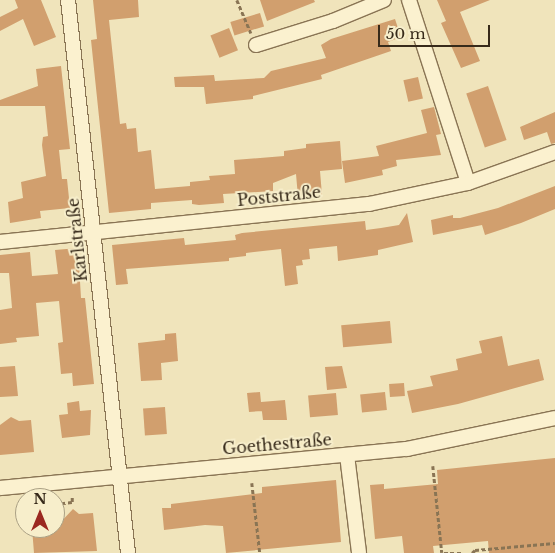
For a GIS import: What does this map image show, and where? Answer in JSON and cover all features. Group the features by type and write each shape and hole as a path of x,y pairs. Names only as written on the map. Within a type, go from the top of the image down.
{"street":[{"name":"Karlstraße","path":"68,0 128,553"},
{"path":"256,46 333,21 384,0"},
{"path":"409,0 468,183"},
{"name":"Poststraße","path":"0,242 369,204 468,183 555,152"},
{"name":"Goethestraße","path":"0,488 347,455 456,441 555,418"},
{"path":"347,455 359,553"}],"path":[{"path":"237,0 256,46"},
{"path":"433,466 443,553 461,553"},
{"path":"252,483 260,553"},
{"path":"65,502 72,502 72,498"},
{"path":"472,553 475,550 555,543"}],"building":[{"path":"15,0 41,0 56,37 34,46 23,19 0,31 0,17 18,8"},
{"path":"93,0 138,0 139,17 109,20 120,124 126,123 127,129 136,128 138,152 151,150 155,189 190,186 190,182 210,180 209,176 235,174 234,160 284,156 284,151 306,148 306,144 340,141 342,169 320,171 322,195 298,197 296,174 273,183 273,191 223,194 224,203 199,205 192,204 192,200 151,203 151,209 109,213 91,40 97,39"},
{"path":"260,0 314,0 315,2 267,21"},
{"path":"437,0 490,0 460,12 480,61 461,68 441,23 446,21"},
{"path":"260,13 264,26 234,35 230,22"},
{"path":"395,19 401,37 388,42 391,51 321,75 322,79 253,96 253,99 206,104 204,87 175,87 174,77 214,75 215,81 264,78 271,71 326,58 321,45 331,39"},
{"path":"229,28 238,50 219,58 210,35"},
{"path":"61,66 70,149 59,150 62,179 67,179 70,208 40,211 41,218 10,223 8,202 23,198 21,182 46,176 42,145 43,137 48,136 45,106 0,106 0,100 38,86 36,69"},
{"path":"418,77 423,98 408,102 403,80"},
{"path":"488,86 507,140 485,147 466,93"},
{"path":"434,107 441,134 436,135 441,155 396,160 397,166 382,170 383,175 345,183 342,161 379,156 376,146 427,133 421,110"},
{"path":"555,112 555,143 551,144 547,132 524,140 520,127"},
{"path":"555,186 555,209 521,223 485,235 482,225 433,235 431,220 453,215 453,218 460,218 498,208"},
{"path":"407,213 413,242 378,250 378,255 338,261 337,246 309,249 310,259 302,260 303,265 296,266 298,284 285,286 281,249 246,253 246,256 229,258 229,261 126,269 128,284 116,285 112,245 184,238 185,245 236,240 235,235 242,233 365,221 366,230 399,225"},
{"path":"78,248 81,298 85,298 94,384 73,386 72,373 61,374 58,343 63,342 59,301 36,303 39,336 16,338 17,342 0,344 0,310 12,308 9,273 0,273 0,255 30,252 32,276 58,274 55,250"},
{"path":"390,321 392,343 343,347 341,325"},
{"path":"176,333 178,361 161,363 162,380 141,381 138,343 165,340 165,334"},
{"path":"502,336 508,366 539,359 544,380 458,404 412,413 407,391 433,386 430,376 458,370 456,359 482,353 479,341"},
{"path":"15,366 18,396 0,397 0,367"},
{"path":"342,366 347,388 327,390 325,367"},
{"path":"404,383 405,396 390,397 389,384"},
{"path":"260,392 261,402 285,400 287,420 263,420 262,411 249,412 247,393"},
{"path":"385,392 387,410 362,413 360,395"},
{"path":"336,393 338,415 310,417 308,395"},
{"path":"79,401 80,411 91,410 90,435 62,438 59,415 68,414 67,403"},
{"path":"165,407 167,434 145,435 143,409"},
{"path":"11,417 19,421 31,420 34,452 0,455 0,425"},
{"path":"555,458 555,553 489,553 488,541 433,546 434,553 404,553 402,536 375,539 370,485 384,484 384,489 438,484 437,470"},
{"path":"336,480 341,542 226,553 223,526 205,525 164,530 162,508 171,508 171,504 262,493 262,487"},
{"path":"73,509 79,514 93,513 97,551 34,553 33,538 65,538 65,518"}]}
